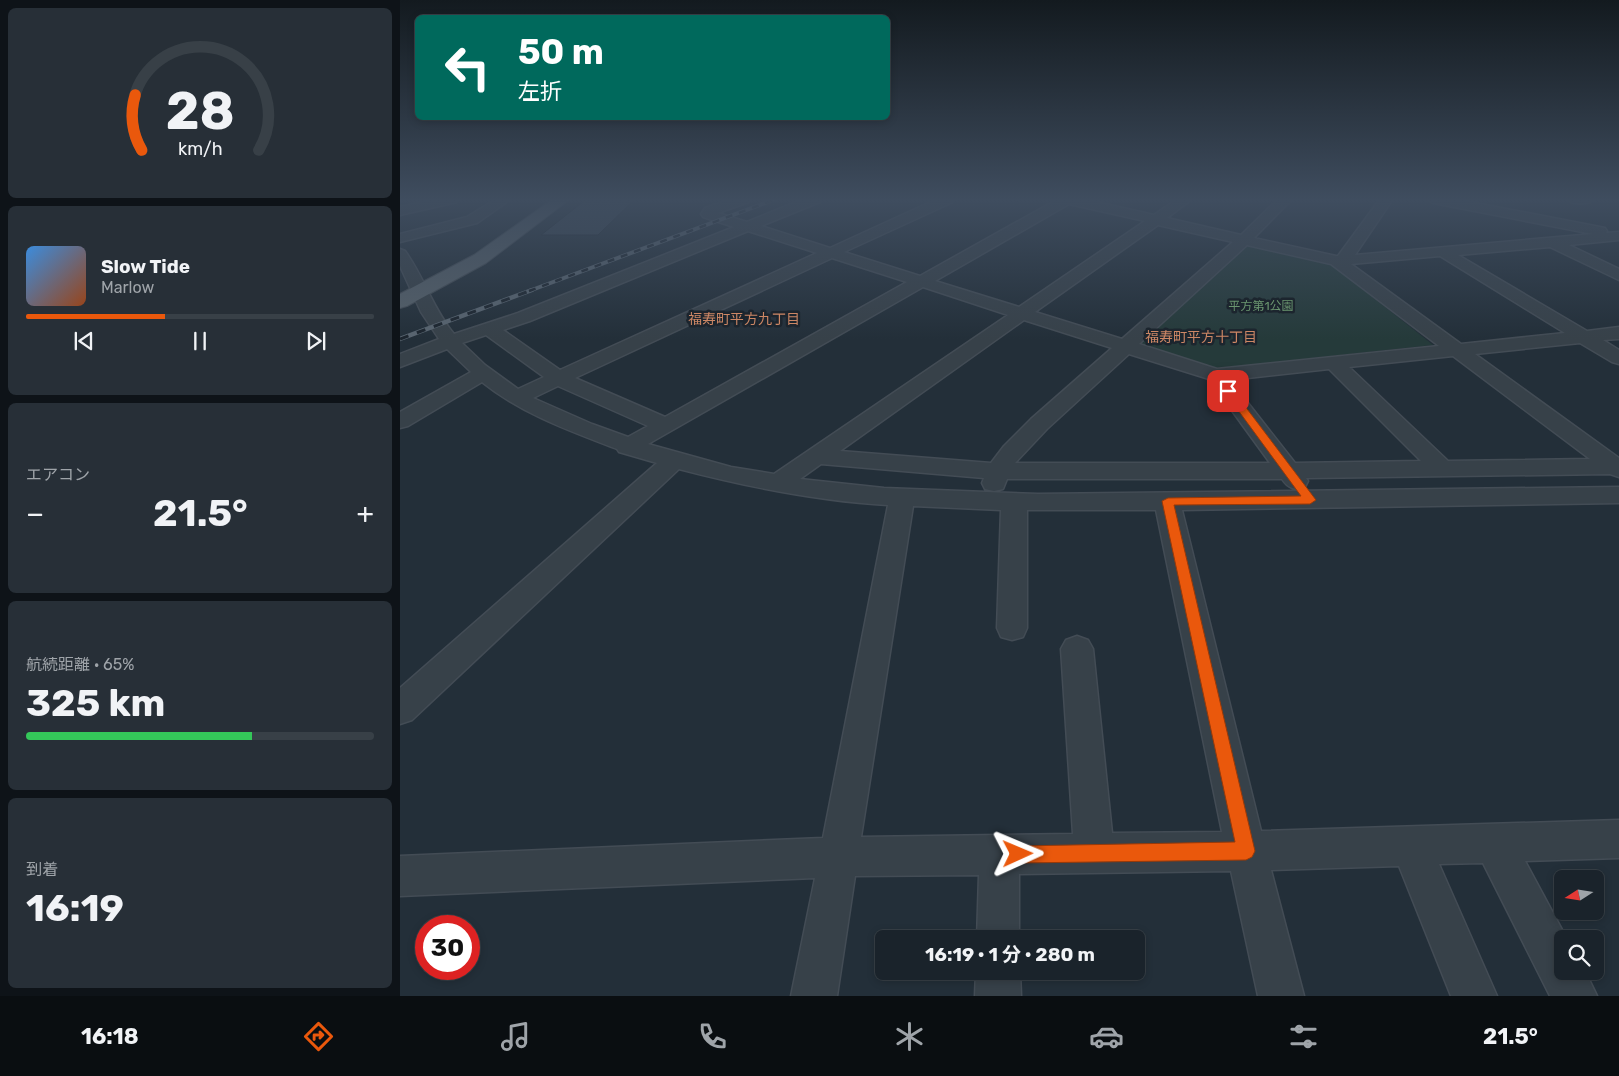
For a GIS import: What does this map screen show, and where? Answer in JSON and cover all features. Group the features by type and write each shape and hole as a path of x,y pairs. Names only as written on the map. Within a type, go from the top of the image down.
{"main road":[{"path":"400,302 480,259 499,245"}],"street":[{"path":"400,361 450,341 524,317 698,245"},
{"path":"807,245 1216,375 1459,351 1619,332"},
{"path":"516,397 847,245"},
{"path":"627,447 984,245"},
{"path":"779,482 1120,245"},
{"path":"996,471 1038,424 1238,245"},
{"path":"1271,245 1341,260 1523,245"},
{"path":"1341,260 1354,245"},
{"path":"1559,245 1619,275"},
{"path":"1443,252 1619,358"},
{"path":"1341,260 1459,351 1618,467"},
{"path":"403,264 432,315 450,341 484,373 516,397 554,416 627,447 738,475 823,490 902,498 1002,503 1101,504 1168,501 1619,495"},
{"path":"488,328 558,378 665,425"},
{"path":"1333,362 1442,469"},
{"path":"400,421 484,373"},
{"path":"1216,375 1310,500"},
{"path":"818,456 996,471 1288,471 1618,467"},
{"path":"400,709 675,460"},
{"path":"996,471 1002,503 1012,628"},
{"path":"814,996 902,498"},
{"path":"1168,501 1246,851 1281,996"},
{"path":"1076,649 1094,854"},
{"path":"400,876 840,857 1246,851 1619,839"},
{"path":"1494,843 1574,996"},
{"path":"1412,846 1474,996"},
{"path":"998,930 999,855"},
{"path":"998,980 998,996"}],"green space":[{"name":"平方第1公園","path":"1242,245 1250,245 1331,264 1433,345 1214,369 1134,345"}],"railway":[{"path":"529,291 651,245"},
{"path":"400,339 532,290"}],"district":[{"name":"福寿町平方九丁目","path":"744,319"},
{"name":"福寿町平方十丁目","path":"1201,337"}],"route":[{"path":"1018,854 1246,851 1168,501 1310,500 1228,391"}]}
